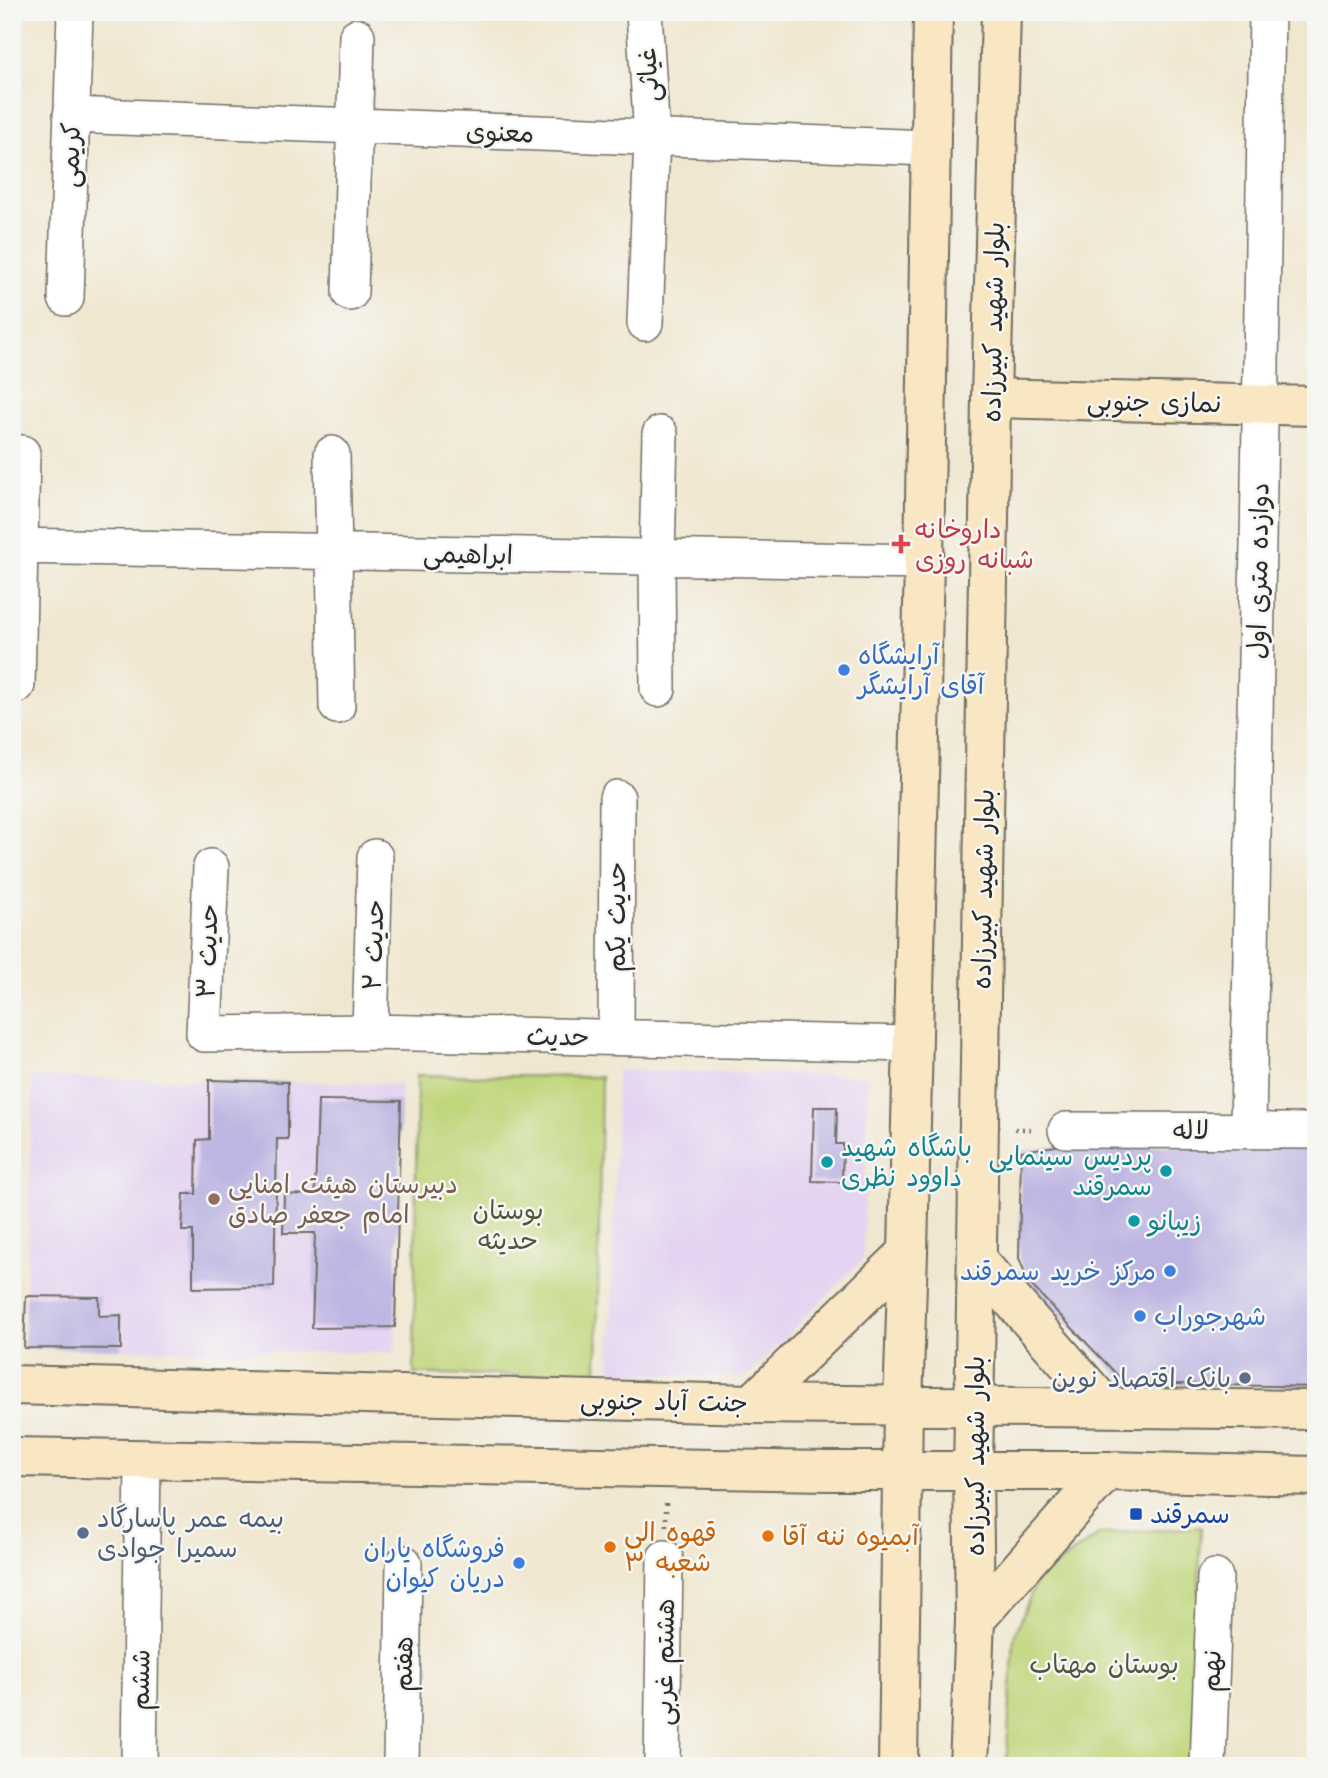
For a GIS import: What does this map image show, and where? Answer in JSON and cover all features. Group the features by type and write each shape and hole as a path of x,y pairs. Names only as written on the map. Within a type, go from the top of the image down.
{"main road":[{"path":"898,1766 903,1406 924,562 933,12"},
{"name":"بلوار شهید کبیرزاده","path":"969,1766 975,1620 973,1470 991,398 1002,12"},
{"name":"نمازی جنوبی","path":"991,398 1316,406"},
{"path":"752,1404 908,1252"},
{"path":"977,1259 1106,1407"},
{"name":"جنت آباد جنوبی","path":"12,1385 752,1404 1316,1410"},
{"path":"12,1457 1316,1476"},
{"path":"975,1620 1106,1471"}],"street":[{"name":"کریمی","path":"65,298 75,12"},
{"name":"غیاثی","path":"644,12 652,137 645,323"},
{"name":"دوازده متری اول","path":"1248,1130 1267,12"},
{"path":"350,293 357,36"},
{"name":"معنوی","path":"71,115 930,148"},
{"path":"658,689 660,434"},
{"path":"17,685 16,546 22,453"},
{"path":"332,454 337,706"},
{"name":"ابراهیمی","path":"16,546 924,562"},
{"name":"حدیث یکم","path":"616,1037 617,798"},
{"name":"حدیث ۲","path":"370,1032 375,857"},
{"name":"حدیث ۳","path":"204,1034 211,867"},
{"name":"حدیث","path":"204,1034 370,1032 912,1044"},
{"name":"لاله","path":"1066,1130 1316,1131"},
{"name":"ششم","path":"139,1766 143,1459"},
{"name":"هشتم غربی","path":"662,1766 665,1558"},
{"name":"هفتم","path":"401,1766 404,1563"},
{"name":"نهم","path":"1208,1766 1215,1577"}],"path":[{"path":"979,1127 1066,1130"},
{"path":"665,1558 666,1468"}],"shaded area":[{"path":"617,1070 868,1076 863,1259 746,1377 610,1373"},
{"name":"دبیرستان هیئت امنایی امام جعفر صادق","path":"33,1077 401,1084 395,1353 24,1348"}],"green space":[{"name":"بوستان حدیثه","path":"417,1075 601,1077 597,1376 414,1374"},
{"name":"بوستان مهتاب","path":"1201,1527 1193,1766 1006,1766 1014,1637 1037,1579 1100,1534"}],"building":[{"path":"209,1080 288,1082 288,1139 277,1139 274,1287 193,1288 193,1231 182,1231 184,1194 196,1194 197,1140 209,1139"},
{"path":"318,1100 401,1101 395,1327 312,1328 315,1233 283,1233 284,1194 315,1195"},
{"name":"باشگاه شهید داوود نظری","path":"814,1107 837,1107 836,1144 843,1144 842,1182 812,1181"},
{"name":"مرکز خرید سمرقند","path":"1070,1144 1316,1148 1316,1387 1125,1383 1029,1283 1019,1258 1021,1151"},
{"path":"26,1296 99,1297 99,1316 121,1315 121,1349 24,1348"}],"place":[{"name":"داروخانه شبانه روزی","path":"901,544"},
{"name":"آرایشگاه آقای آرایشگر","path":"844,670"},
{"name":"باشگاه شهید داوود نظری","path":"827,1162"},
{"name":"پردیس سینمایی سمرقند","path":"1166,1171"},
{"name":"دبیرستان هیئت امنایی امام جعفر صادق","path":"214,1199"},
{"name":"زیبانو","path":"1134,1221"},
{"name":"مرکز خرید سمرقند","path":"1170,1271"},
{"name":"شهرجوراب","path":"1140,1316"},
{"name":"بانک اقتصاد نوین","path":"1245,1378"},
{"name":"سمرقند","path":"1136,1514"},
{"name":"بیمه عمر پاسارگاد سمیرا جوادی","path":"83,1533"},
{"name":"آبمیوه ننه آقا","path":"768,1536"},
{"name":"قهوه الی شعبه ۳","path":"610,1547"},
{"name":"فروشگاه یاران دریان کیوان","path":"519,1563"}]}
